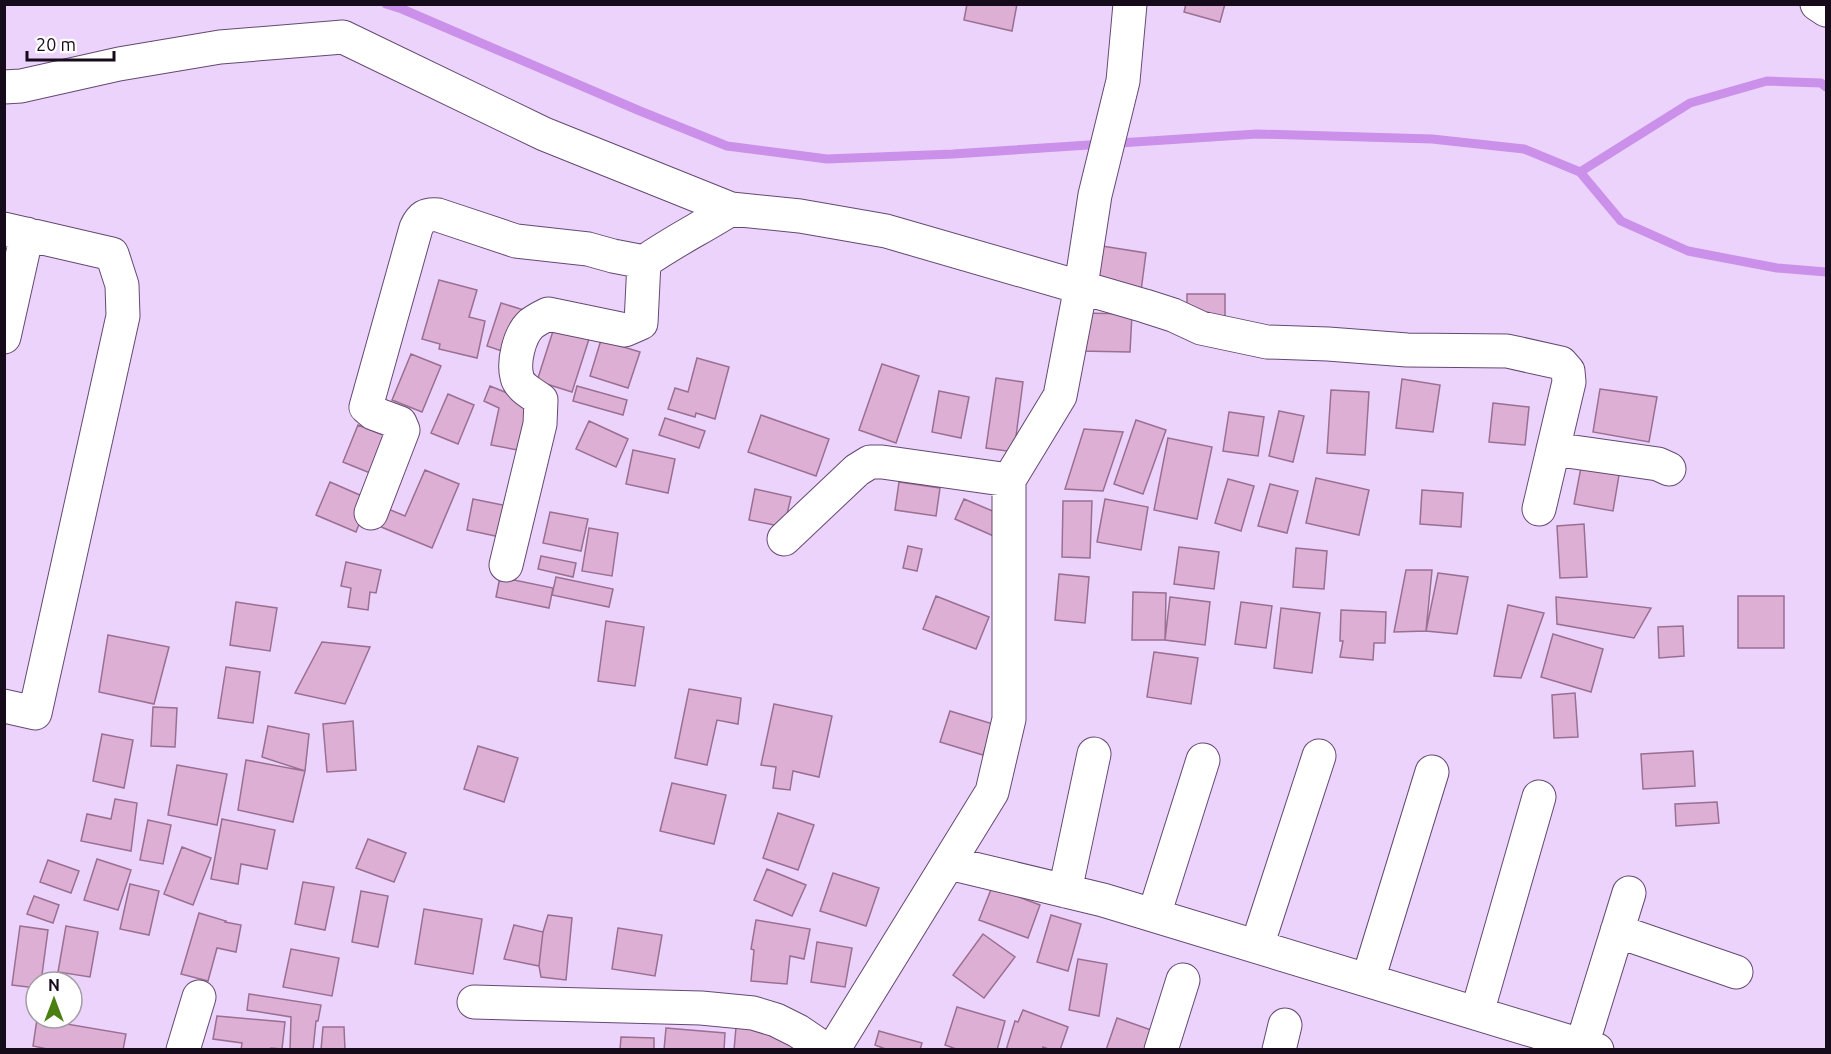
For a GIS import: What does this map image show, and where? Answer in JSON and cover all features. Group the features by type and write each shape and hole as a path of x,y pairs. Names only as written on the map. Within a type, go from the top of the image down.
{"street":[{"path":"833,1050 992,792 1009,719 1009,480 1060,396 1081,286 1095,195 1123,81 1130,4"},
{"path":"1817,4 1827,10"},
{"path":"4,87 21,86 119,64 220,47 343,37 544,134 731,209 800,216 886,231 1081,286 1173,315 1201,328 1267,342 1407,350 1507,351 1561,363 1568,371 1569,382 1539,509"},
{"path":"371,513 403,430 400,423 373,413 366,407 416,228 421,218 429,214 438,215 516,241 588,249 644,262 731,209"},
{"path":"4,337 16,232 112,254 122,285 123,316 34,713 4,706"},
{"path":"506,565 540,424 541,400 517,379 521,339 530,325 548,314 625,330 641,323 644,262"},
{"path":"1553,449 1659,464 1670,469"},
{"path":"784,539 858,470 870,462 1009,480"},
{"path":"1065,891 1094,754"},
{"path":"1257,946 1319,756"},
{"path":"1154,915 1203,760"},
{"path":"1368,980 1432,772"},
{"path":"1478,1013 1539,797"},
{"path":"949,863 1154,915 1589,1047 1617,931 1629,893"},
{"path":"1617,931 1736,972"},
{"path":"1161,1050 1183,980"},
{"path":"183,1050 199,997"},
{"path":"474,1002 701,1008 753,1013 776,1020 798,1031 826,1050"}],"building":[{"path":"967,4 1017,4 1012,31 964,20"},
{"path":"1186,4 1225,4 1220,22 1184,12"},
{"path":"1102,246 1146,253 1141,291 1096,285"},
{"path":"439,280 477,290 469,317 485,321 477,358 439,349 440,344 422,339"},
{"path":"1187,294 1225,294 1225,318 1187,318"},
{"path":"501,303 527,311 514,355 487,346"},
{"path":"1080,313 1132,314 1130,352 1079,351"},
{"path":"554,328 589,339 572,392 537,381"},
{"path":"601,340 640,352 628,388 590,376"},
{"path":"411,354 441,366 422,412 392,400"},
{"path":"697,358 729,367 715,419 696,413 695,417 668,409 675,388 688,392"},
{"path":"882,364 919,376 896,443 859,430"},
{"path":"996,378 1023,382 1014,452 986,448"},
{"path":"1402,379 1440,385 1433,432 1396,428"},
{"path":"490,386 512,395 534,400 523,451 491,445 499,408 484,401"},
{"path":"577,386 627,400 623,415 573,401"},
{"path":"1600,389 1657,397 1649,442 1593,432"},
{"path":"1331,390 1369,392 1365,455 1327,453"},
{"path":"939,391 969,397 961,438 932,432"},
{"path":"448,394 474,405 458,444 431,433"},
{"path":"1493,403 1529,407 1525,445 1489,442"},
{"path":"1279,411 1304,416 1293,462 1269,456"},
{"path":"1229,412 1264,417 1258,456 1223,451"},
{"path":"761,415 829,439 816,476 748,452"},
{"path":"665,418 705,431 699,448 659,435"},
{"path":"1136,420 1166,430 1143,494 1114,484"},
{"path":"589,421 628,439 616,467 576,449"},
{"path":"358,425 396,440 380,477 343,462"},
{"path":"1084,429 1123,432 1103,491 1065,489"},
{"path":"1168,438 1212,447 1197,519 1154,510"},
{"path":"633,450 675,459 668,493 626,484"},
{"path":"1582,462 1620,469 1613,511 1574,504"},
{"path":"425,470 459,484 432,548 374,524 381,506 405,516"},
{"path":"1316,478 1369,490 1359,535 1306,523"},
{"path":"1228,479 1254,486 1241,531 1215,523"},
{"path":"330,482 369,499 356,532 316,515"},
{"path":"899,482 940,488 936,516 895,510"},
{"path":"1270,484 1298,491 1287,533 1258,526"},
{"path":"755,489 791,497 784,527 749,520"},
{"path":"1422,490 1463,493 1461,527 1420,524"},
{"path":"473,499 512,507 505,538 467,530"},
{"path":"964,499 1014,520 1005,541 955,519"},
{"path":"1105,499 1148,507 1141,550 1097,542"},
{"path":"1063,501 1092,501 1090,558 1062,557"},
{"path":"550,512 588,519 581,551 543,543"},
{"path":"1584,524 1587,577 1560,578 1557,526"},
{"path":"589,528 618,533 612,576 582,571"},
{"path":"908,546 922,549 917,571 903,568"},
{"path":"1179,547 1219,552 1214,589 1174,584"},
{"path":"1296,548 1327,551 1324,589 1293,587"},
{"path":"541,556 576,563 573,577 538,569"},
{"path":"346,562 381,570 376,593 370,592 368,610 348,607 351,588 341,586"},
{"path":"1406,570 1432,570 1426,631 1394,632"},
{"path":"1438,573 1468,577 1457,634 1426,631"},
{"path":"1059,574 1089,577 1085,623 1055,620"},
{"path":"500,577 553,588 549,608 496,597"},
{"path":"556,577 613,589 609,607 552,595"},
{"path":"1133,592 1166,593 1165,640 1132,640"},
{"path":"936,596 989,617 976,649 923,629"},
{"path":"1738,596 1784,596 1784,648 1738,648"},
{"path":"1170,597 1210,602 1205,645 1165,640"},
{"path":"1556,597 1651,608 1634,638 1557,624"},
{"path":"236,602 277,608 270,651 230,645"},
{"path":"1241,602 1272,606 1266,648 1235,644"},
{"path":"1508,605 1544,613 1521,678 1494,676"},
{"path":"1281,608 1320,613 1312,673 1274,668"},
{"path":"1341,610 1386,612 1385,643 1374,643 1373,660 1340,657 1343,641 1340,641"},
{"path":"606,621 644,627 635,686 598,681"},
{"path":"1683,626 1684,656 1659,658 1658,627"},
{"path":"1553,634 1603,649 1591,692 1541,677"},
{"path":"108,635 169,647 154,704 99,692"},
{"path":"322,642 370,647 345,704 295,693"},
{"path":"1154,652 1198,658 1191,704 1147,697"},
{"path":"226,667 260,672 253,723 218,718"},
{"path":"689,689 741,698 738,724 717,720 707,765 675,758"},
{"path":"1575,693 1578,737 1554,738 1552,695"},
{"path":"774,704 832,716 819,777 793,771 790,790 773,788 776,767 761,765"},
{"path":"153,707 177,708 175,747 151,746"},
{"path":"950,711 993,724 983,755 940,742"},
{"path":"353,721 356,770 327,772 323,724"},
{"path":"268,726 309,734 305,771 262,757"},
{"path":"102,734 133,740 124,788 93,781"},
{"path":"478,746 518,758 504,802 464,789"},
{"path":"1693,751 1695,786 1643,789 1641,754"},
{"path":"246,760 305,771 293,822 238,810"},
{"path":"177,765 227,774 217,825 168,815"},
{"path":"672,783 726,795 714,844 660,831"},
{"path":"115,799 137,803 131,851 81,841 87,814 111,819"},
{"path":"1717,802 1719,823 1676,826 1675,804"},
{"path":"778,813 814,825 798,870 763,858"},
{"path":"222,819 275,830 267,869 241,864 238,884 211,879"},
{"path":"148,820 171,825 163,864 140,860"},
{"path":"368,839 406,853 394,882 356,868"},
{"path":"182,847 211,858 193,905 164,894"},
{"path":"97,859 131,870 118,910 84,900"},
{"path":"48,860 79,871 71,893 40,882"},
{"path":"767,869 806,885 792,916 754,900"},
{"path":"833,873 879,888 866,926 820,911"},
{"path":"303,882 334,887 325,930 295,924"},
{"path":"130,884 159,891 149,935 120,929"},
{"path":"992,887 1040,905 1028,938 979,920"},
{"path":"361,891 388,896 378,947 352,942"},
{"path":"34,896 59,905 53,923 27,914"},
{"path":"424,909 482,919 473,974 415,964"},
{"path":"199,913 241,925 236,952 217,948 208,981 181,974"},
{"path":"548,915 572,918 566,980 541,977 539,966 543,932"},
{"path":"1051,915 1081,924 1068,971 1037,962"},
{"path":"756,920 810,929 804,959 790,956 787,984 751,981 754,950 751,949"},
{"path":"514,925 543,932 539,966 504,959"},
{"path":"20,926 48,930 43,970 24,970 24,986 12,985"},
{"path":"66,926 98,932 90,977 84,976 84,970 58,970"},
{"path":"618,928 662,935 655,976 612,969"},
{"path":"983,934 1015,957 984,998 953,975"},
{"path":"817,942 852,948 845,987 811,982"},
{"path":"291,949 339,958 332,996 283,987"},
{"path":"1078,959 1107,964 1099,1016 1069,1010"},
{"path":"249,994 321,1005 318,1021 316,1021 313,1050 290,1050 291,1017 247,1010"},
{"path":"957,1007 1005,1021 997,1050 959,1050 945,1045"},
{"path":"1023,1010 1068,1027 1060,1050 1043,1047 1042,1050 1006,1050 1015,1021 1018,1022"},
{"path":"217,1016 285,1022 282,1049 241,1050 242,1043 213,1039"},
{"path":"1117,1018 1154,1031 1148,1050 1106,1050"},
{"path":"84,1027 126,1034 123,1050 52,1050 33,1046 35,1030 84,1030"},
{"path":"323,1027 344,1027 345,1050 321,1050"},
{"path":"736,1027 766,1029 797,1050 734,1050"},
{"path":"666,1028 725,1033 724,1050 664,1050"},
{"path":"879,1031 922,1043 920,1050 888,1050 875,1045"},
{"path":"621,1037 654,1038 654,1050 620,1050"}],"waterway":[{"path":"386,4 727,146 827,159 953,154 1257,134 1432,139 1524,149 1580,172 1621,221 1688,251 1777,268 1826,272"},
{"path":"1580,172 1690,103 1767,81 1821,83 1826,87"}]}
